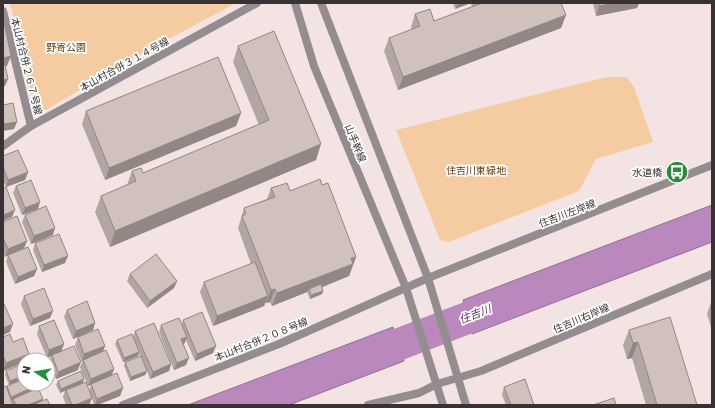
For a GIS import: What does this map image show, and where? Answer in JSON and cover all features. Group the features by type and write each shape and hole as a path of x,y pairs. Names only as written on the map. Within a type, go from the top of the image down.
{"street":[{"name":"本山村合併３１４号線","path":"3,146 31,126 257,3"},
{"name":"山手幹線","path":"295,3 314,66 406,288"},
{"name":"山手幹線","path":"321,3 428,278"},
{"name":"本山村合併２６７号線","path":"3,11 31,126"},
{"name":"住吉川左岸線","path":"406,288 712,165"},
{"name":"住吉川右岸線","path":"368,405 418,393 437,384 457,379 489,367 712,274"},
{"path":"428,278 466,405"},
{"path":"406,288 432,366 443,405"},
{"name":"本山村合併２０８号線","path":"122,405 279,344 406,288"}],"green space":[{"name":"野寄公園","path":"10,3 236,3 133,58 46,110 35,109"},
{"name":"住吉川東緑地","path":"608,77 627,77 634,87 653,142 596,159 579,191 449,242 440,240 396,130"}],"water":[{"path":"712,205 712,242 472,334 463,300"},
{"path":"393,327 404,361 289,405 188,405"}],"building":[{"path":"482,3 561,3 566,15 403,77 389,38 420,26 415,14 430,9 434,21"},
{"path":"599,3 613,3 599,6"},
{"path":"3,17 11,56 3,58"},
{"path":"274,31 321,144 115,231 101,196 136,181 132,171 141,168 143,173 269,120 238,46"},
{"path":"218,57 241,113 109,168 86,111"},
{"path":"3,65 5,65 8,79 3,80"},
{"path":"13,103 17,122 3,124 3,105"},
{"path":"18,150 28,172 8,180 3,167 3,156"},
{"path":"320,179 322,185 328,183 356,257 351,258 353,264 277,293 275,289 271,290 242,216 246,214 244,208 275,197 271,188 287,183 290,191"},
{"path":"31,180 40,202 25,208 16,186"},
{"path":"6,187 15,210 3,215 3,188"},
{"path":"46,206 55,228 34,236 25,215"},
{"path":"17,216 27,241 8,249 3,238 3,222"},
{"path":"59,234 68,256 44,265 35,243"},
{"path":"28,247 37,269 18,277 8,255"},
{"path":"156,254 177,281 150,301 130,274"},
{"path":"255,262 268,296 217,316 204,282"},
{"path":"321,284 323,291 311,295 309,289"},
{"path":"44,288 53,311 33,319 24,296"},
{"path":"87,301 95,323 76,331 67,310"},
{"path":"3,304 13,324 3,328"},
{"path":"202,312 216,346 197,354 183,320"},
{"path":"670,317 697,405 657,405 638,342 633,343 629,330"},
{"path":"179,318 187,337 181,339 189,358 177,363 161,325"},
{"path":"54,320 64,344 49,350 39,326"},
{"path":"154,323 171,364 153,372 135,331"},
{"path":"98,329 105,346 84,354 78,337"},
{"path":"10,334 13,342 23,338 28,352 16,352 16,359 6,363 3,356 3,337"},
{"path":"132,334 139,352 124,358 117,340"},
{"path":"74,346 81,362 58,372 56,366 56,353"},
{"path":"106,350 114,369 91,379 83,360"},
{"path":"141,356 147,371 131,377 125,362"},
{"path":"16,367 16,378 10,381 6,371"},
{"path":"81,371 84,379 61,389 58,381"},
{"path":"117,373 123,388 97,399 91,384"},
{"path":"525,379 534,405 511,405 504,387"},
{"path":"16,382 16,392 22,392 11,397 7,386"},
{"path":"86,382 92,398 72,405 66,390"},
{"path":"6,386 13,405 3,405 3,387"},
{"path":"29,392 40,392 43,399 28,405 16,405 13,399"},
{"path":"614,398 616,405 593,405"},
{"path":"47,399 50,405 32,405"}],"waterway":[{"name":"住吉川","path":"358,360 509,302"}],"place":[{"name":"水道橋","path":"677,172"}]}
